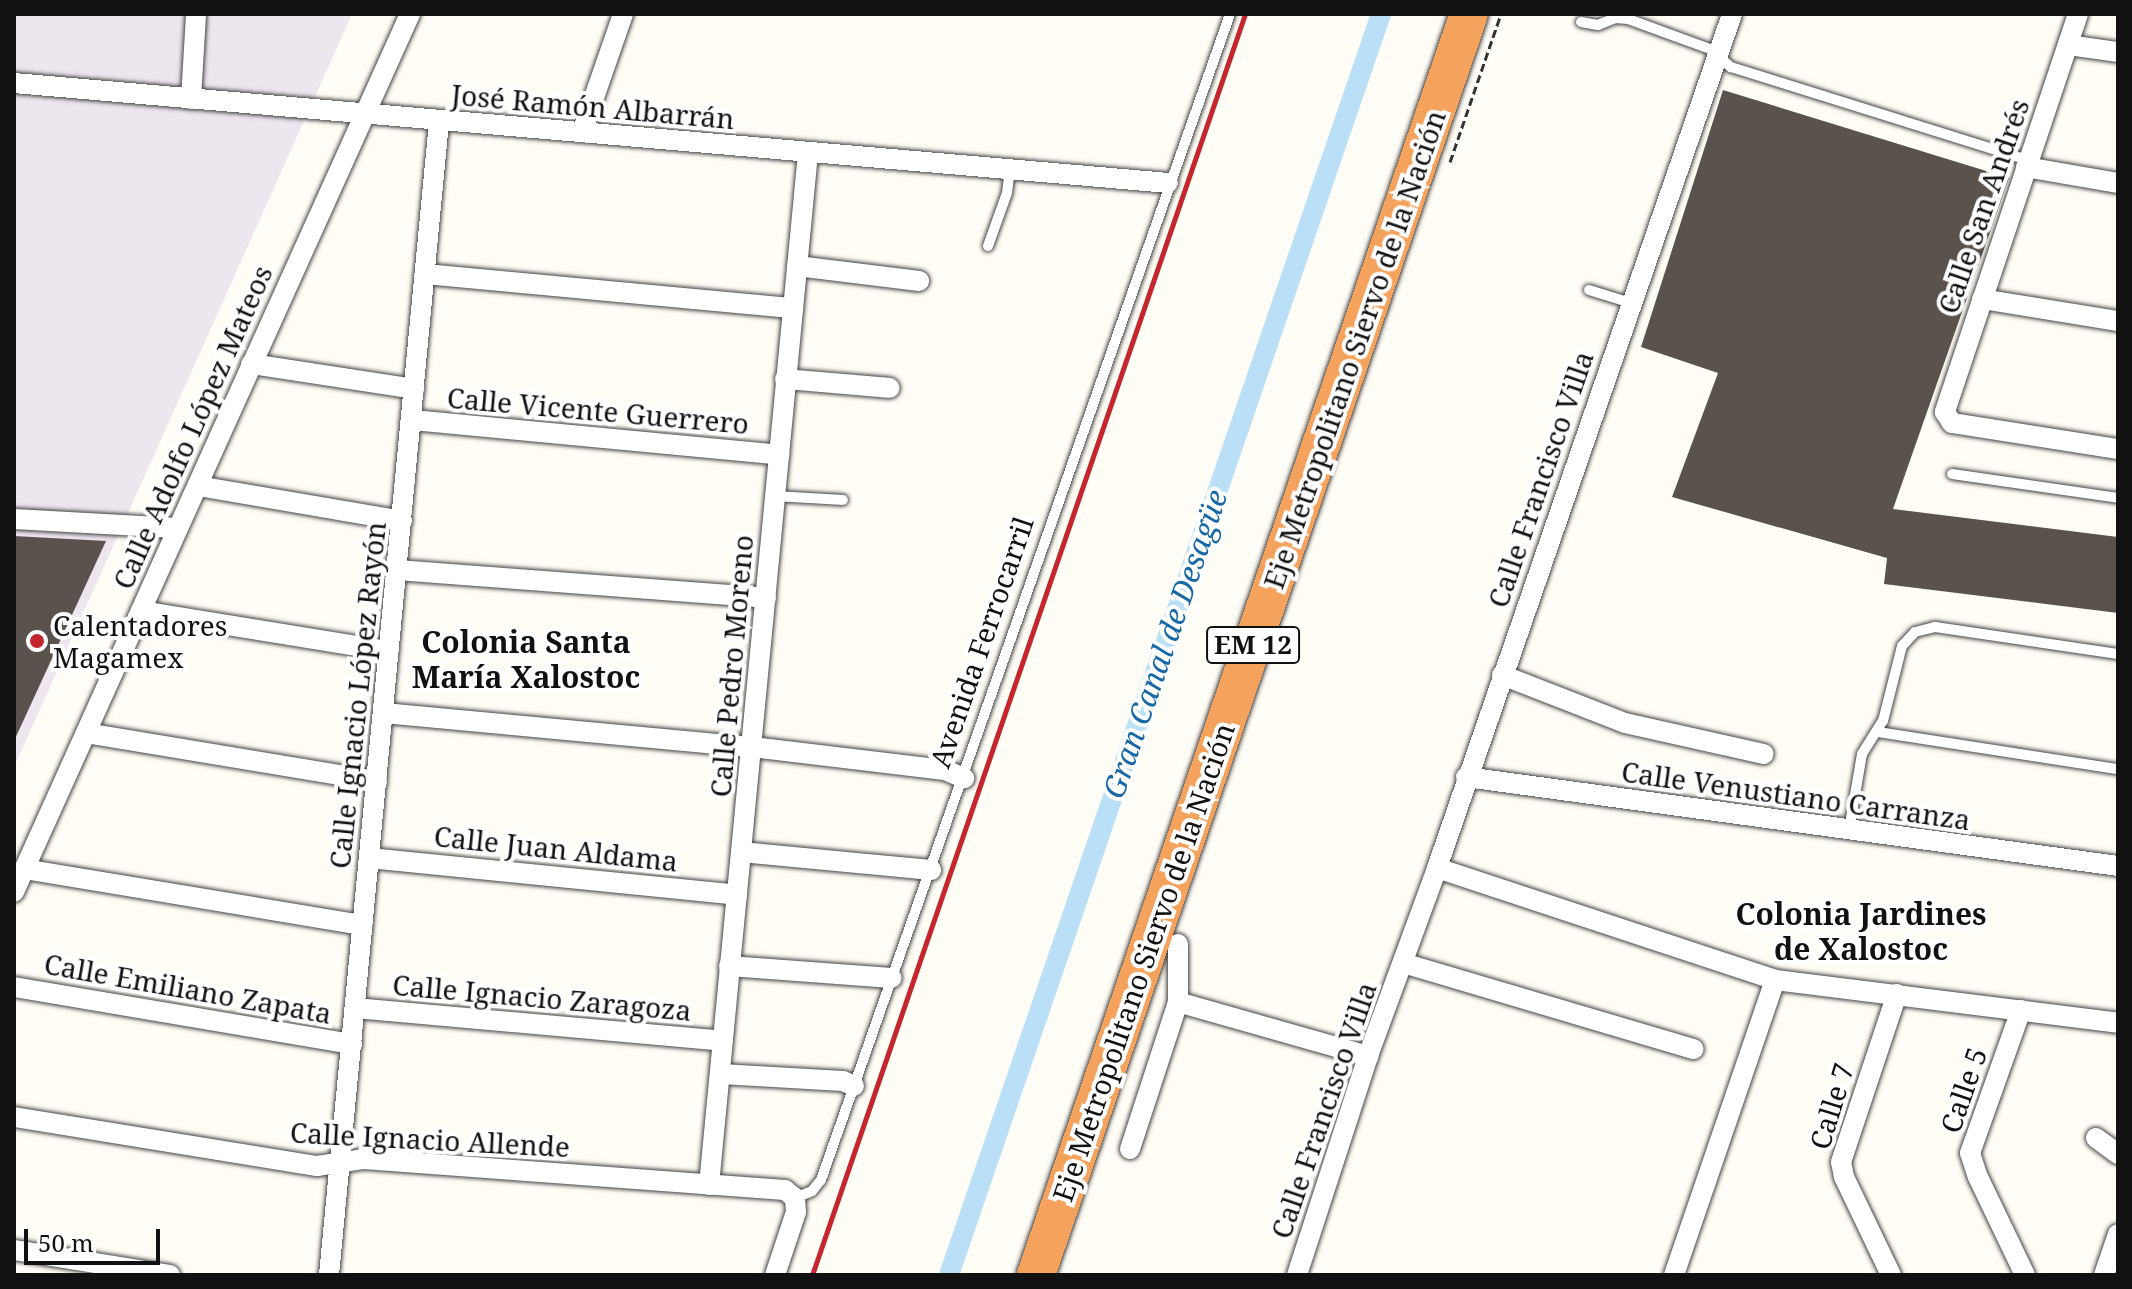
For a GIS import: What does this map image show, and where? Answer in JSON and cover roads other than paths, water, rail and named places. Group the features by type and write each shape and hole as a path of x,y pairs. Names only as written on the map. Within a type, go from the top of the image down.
{"highway":[{"name":"Eje Metropolitano Siervo de la Nación","path":"1011,1275 1444,14"},
{"name":"Eje Metropolitano Siervo de la Nación","path":"1036,1275 1469,14"}],"street":[{"path":"191,99 196,14"},
{"name":"Calle Adolfo López Mateos","path":"14,892 410,14"},
{"path":"582,132 623,14"},
{"name":"Calle Francisco Villa","path":"1297,1275 1368,1056 1437,868 1732,14"},
{"name":"Calle San Andrés","path":"2078,14 1945,407 1946,417 1952,423 2118,449"},
{"path":"2068,45 2118,52"},
{"name":"José Ramón Albarrán","path":"14,83 1168,183"},
{"name":"Calle Ignacio López Rayón","path":"329,1275 439,121"},
{"name":"Calle Pedro Moreno","path":"709,1185 808,153"},
{"path":"2027,164 2118,183"},
{"path":"797,266 919,281"},
{"path":"425,274 793,308"},
{"path":"1982,299 2118,321"},
{"path":"251,364 414,389"},
{"path":"785,379 890,388"},
{"name":"Calle Vicente Guerrero","path":"412,420 779,455"},
{"path":"198,486 402,521"},
{"path":"14,519 177,528"},
{"path":"397,570 766,598"},
{"path":"141,611 388,651"},
{"path":"1502,675 1625,723 1764,754"},
{"path":"383,713 752,747 945,770 964,778"},
{"path":"86,733 377,781"},
{"name":"Calle Venustiano Carranza","path":"1466,777 1849,832 2118,866"},
{"path":"741,852 931,870"},
{"name":"Calle Juan Aldama","path":"369,858 737,895"},
{"path":"1437,868 1775,980 2118,1023"},
{"path":"24,869 362,925"},
{"path":"1130,1149 1178,1002 1178,944"},
{"name":"Calle Francisco Villa","path":"1403,963 1694,1049"},
{"path":"729,966 892,978"},
{"path":"1674,1275 1775,980"},
{"name":"Calle Emiliano Zapata","path":"14,987 352,1044"},
{"name":"Calle 7","path":"1891,1275 1844,1177 1841,1162 1897,994"},
{"path":"1178,1002 1368,1056"},
{"name":"Calle Ignacio Zaragoza","path":"355,1008 723,1041"},
{"name":"Calle 5","path":"2021,1010 1970,1153 1978,1177 2025,1275"},
{"path":"721,1074 843,1081 854,1086"},
{"name":"Calle Ignacio Allende","path":"14,1117 317,1166 364,1159 785,1190 795,1198"},
{"path":"2096,1138 2118,1154"},
{"path":"775,1275 796,1212 795,1198"},
{"path":"2104,1275 2118,1234"},
{"path":"14,1250 133,1272 170,1275"}],"lane":[{"name":"Avenida Ferrocarril","path":"795,1198 812,1191 821,1180 964,778 1168,183 1230,14"},
{"path":"1581,22 1598,25 1621,18 1703,46 1731,67 2027,164"},
{"path":"988,246 1007,193 1010,170"},
{"path":"1589,290 1631,303"},
{"path":"1952,474 2118,498"},
{"path":"775,496 843,500"},
{"path":"1849,832 1862,754 1878,732 1902,646 1924,628 2118,654"},
{"path":"1878,732 2118,769"}],"waterway":[{"name":"Gran Canal de Desagüe","path":"949,1275 1381,14"}],"railway":[{"path":"812,1275 1245,14"}],"place":[{"name":"Calentadores Magamex","path":"37,641"}],"district":[{"name":"Colonia Santa María Xalostoc","path":"526,659"},
{"name":"Colonia Jardines de Xalostoc","path":"1861,931"}]}
